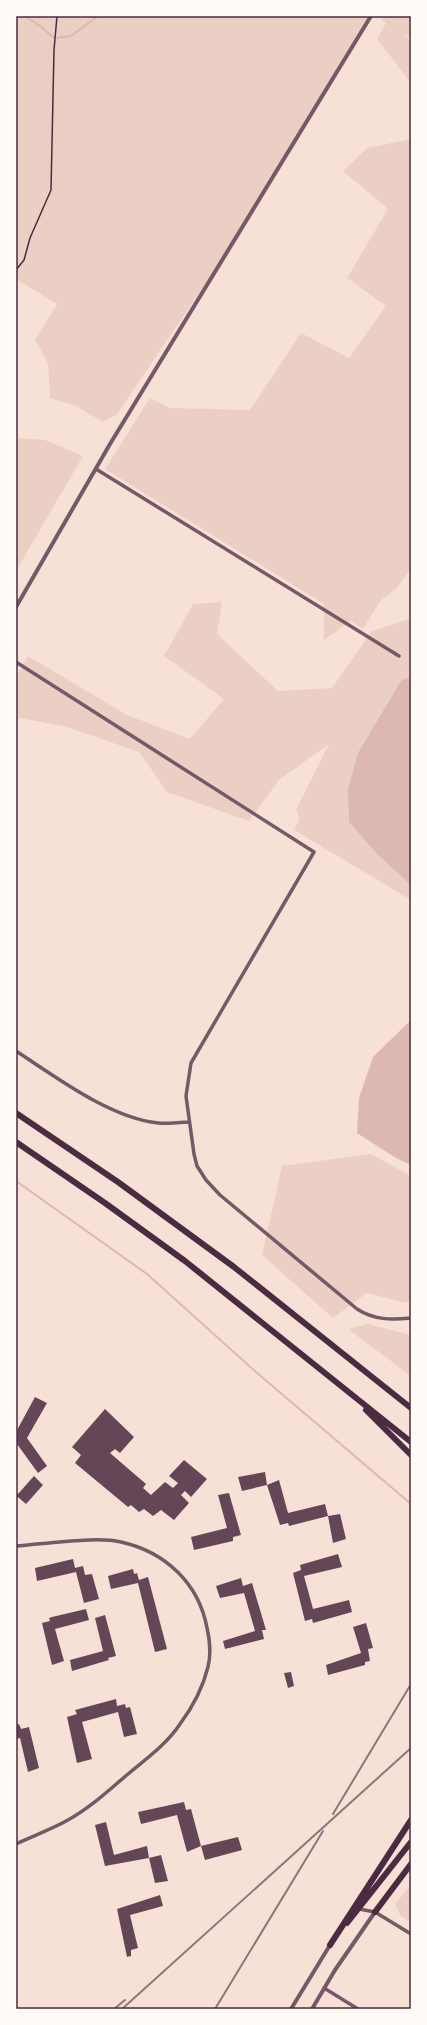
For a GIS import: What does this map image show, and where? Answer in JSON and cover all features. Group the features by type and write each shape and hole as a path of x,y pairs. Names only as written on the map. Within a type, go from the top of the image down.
{"highway":[{"path":"16,1113 118,1182 228,1262 411,1408"},
{"path":"16,1142 154,1238 411,1442"},
{"path":"344,1388 411,1455"},
{"path":"330,1945 411,1820"},
{"path":"330,1945 411,1842"},
{"path":"375,1912 411,1864"}],"street":[{"path":"16,607 96,469 371,16"},
{"path":"96,469 399,656"},
{"path":"16,662 314,852 191,1063 186,1096 189,1122 198,1166 206,1180 220,1195 357,1309 368,1316 382,1319 411,1318"},
{"path":"16,1051 83,1095 116,1110 157,1123 189,1122"},
{"path":"16,1546 95,1540 120,1542 147,1550 163,1559 187,1582 202,1608 209,1640 209,1660 205,1678 191,1706 180,1724 157,1749 82,1812 67,1821 16,1844"},
{"path":"359,1909 375,1912 411,1934"},
{"path":"312,2009 324,1988 375,1912"},
{"path":"292,2009 330,1945"},
{"path":"295,2009 307,1984"},
{"path":"324,1988 358,2009"}],"path":[{"path":"16,270 24,260 30,238 42,215 51,190 54,50 57,16"}],"shaded area":[{"path":"16,16 370,16 242,230 117,414 103,422 76,406 50,398 48,363 35,340 57,304 16,279"},
{"path":"385,16 411,16 411,37 403,33 411,42 411,83 377,39 386,23 382,20"},
{"path":"411,139 411,568 397,588 381,600 363,629 351,621 324,640 324,604 105,469 150,398 170,408 250,410 301,333 349,358 386,306 347,278 388,209 343,171 367,148"},
{"path":"16,438 45,440 83,456 16,571"},
{"path":"222,602 217,634 278,691 332,688 372,631 409,619 411,617 411,900 294,830 300,819 296,809 329,744 279,780 249,821 167,792 139,752 67,727 16,717 16,678 28,656 127,715 190,739 224,699 164,656 193,604"},
{"path":"407,678 411,679 411,885 377,854 349,822 348,789 358,753 401,681"},
{"path":"411,1020 411,1165 396,1158 357,1133 359,1098 373,1057"},
{"path":"371,1154 411,1176 411,1301 406,1303 367,1293 333,1318 262,1255 282,1166"},
{"path":"368,1324 411,1335 411,1376 348,1329"},
{"path":"411,1885 411,1923 400,1915 395,1904"}],"building":[{"path":"35,1397 47,1403 27,1438 47,1466 38,1473 17,1444 17,1441 16,1442 16,1432"},
{"path":"105,1409 134,1437 120,1453 115,1449 110,1453 146,1484 143,1488 151,1495 165,1482 173,1488 178,1483 169,1476 184,1460 207,1479 191,1497 185,1491 181,1495 189,1503 174,1520 161,1510 153,1516 144,1509 139,1512 131,1505 128,1507 75,1463 81,1455 72,1447"},
{"path":"265,1472 267,1485 242,1491 238,1477"},
{"path":"34,1476 43,1485 26,1504 18,1497 16,1501 16,1493 18,1494"},
{"path":"279,1480 288,1513 325,1504 328,1516 289,1526 288,1523 280,1525 267,1485"},
{"path":"229,1493 241,1535 233,1537 233,1541 194,1550 191,1537 227,1528 218,1495"},
{"path":"340,1514 346,1539 333,1543 328,1516"},
{"path":"338,1554 342,1567 304,1576 313,1609 349,1600 352,1612 313,1623 312,1619 305,1621 293,1573 301,1570 300,1565"},
{"path":"73,1559 75,1568 83,1566 85,1575 92,1574 99,1599 84,1603 76,1572 37,1581 35,1568"},
{"path":"133,1569 134,1574 137,1573 139,1580 148,1577 167,1649 155,1652 138,1583 111,1589 108,1576"},
{"path":"241,1578 243,1586 252,1583 266,1630 262,1630 264,1639 225,1649 223,1641 255,1631 244,1593 220,1598 216,1586"},
{"path":"86,1609 89,1620 55,1629 64,1661 52,1665 42,1623 50,1621 49,1618 52,1617"},
{"path":"105,1615 116,1656 108,1658 109,1660 72,1671 70,1660 103,1651 95,1618"},
{"path":"366,1623 373,1648 368,1649 370,1661 365,1662 365,1665 328,1675 326,1665 361,1653 353,1627"},
{"path":"291,1672 294,1686 288,1688 284,1673"},
{"path":"116,1699 117,1706 125,1704 126,1708 130,1707 137,1734 124,1737 118,1712 82,1722 92,1759 77,1763 67,1717 77,1714 75,1710"},
{"path":"19,1724 21,1729 29,1727 39,1768 28,1772 20,1738 16,1739 16,1725"},
{"path":"184,1802 186,1810 191,1809 201,1846 187,1852 177,1815 141,1824 138,1812"},
{"path":"106,1822 114,1855 147,1846 149,1858 105,1866 95,1825"},
{"path":"238,1837 242,1850 205,1860 201,1846"},
{"path":"161,1855 168,1881 155,1883 149,1858"},
{"path":"160,1895 163,1906 130,1915 138,1948 131,1950 131,1956 127,1957 117,1909"}],"waterway":[{"path":"25,16 54,38"},
{"path":"57,38 71,36 98,16"},
{"path":"16,1181 147,1274 256,1372 411,1504"}],"railway":[{"path":"333,1814 411,1684"},
{"path":"122,2009 411,1748"},
{"path":"215,2009 323,1831"},
{"path":"114,2009 125,2000"}]}
